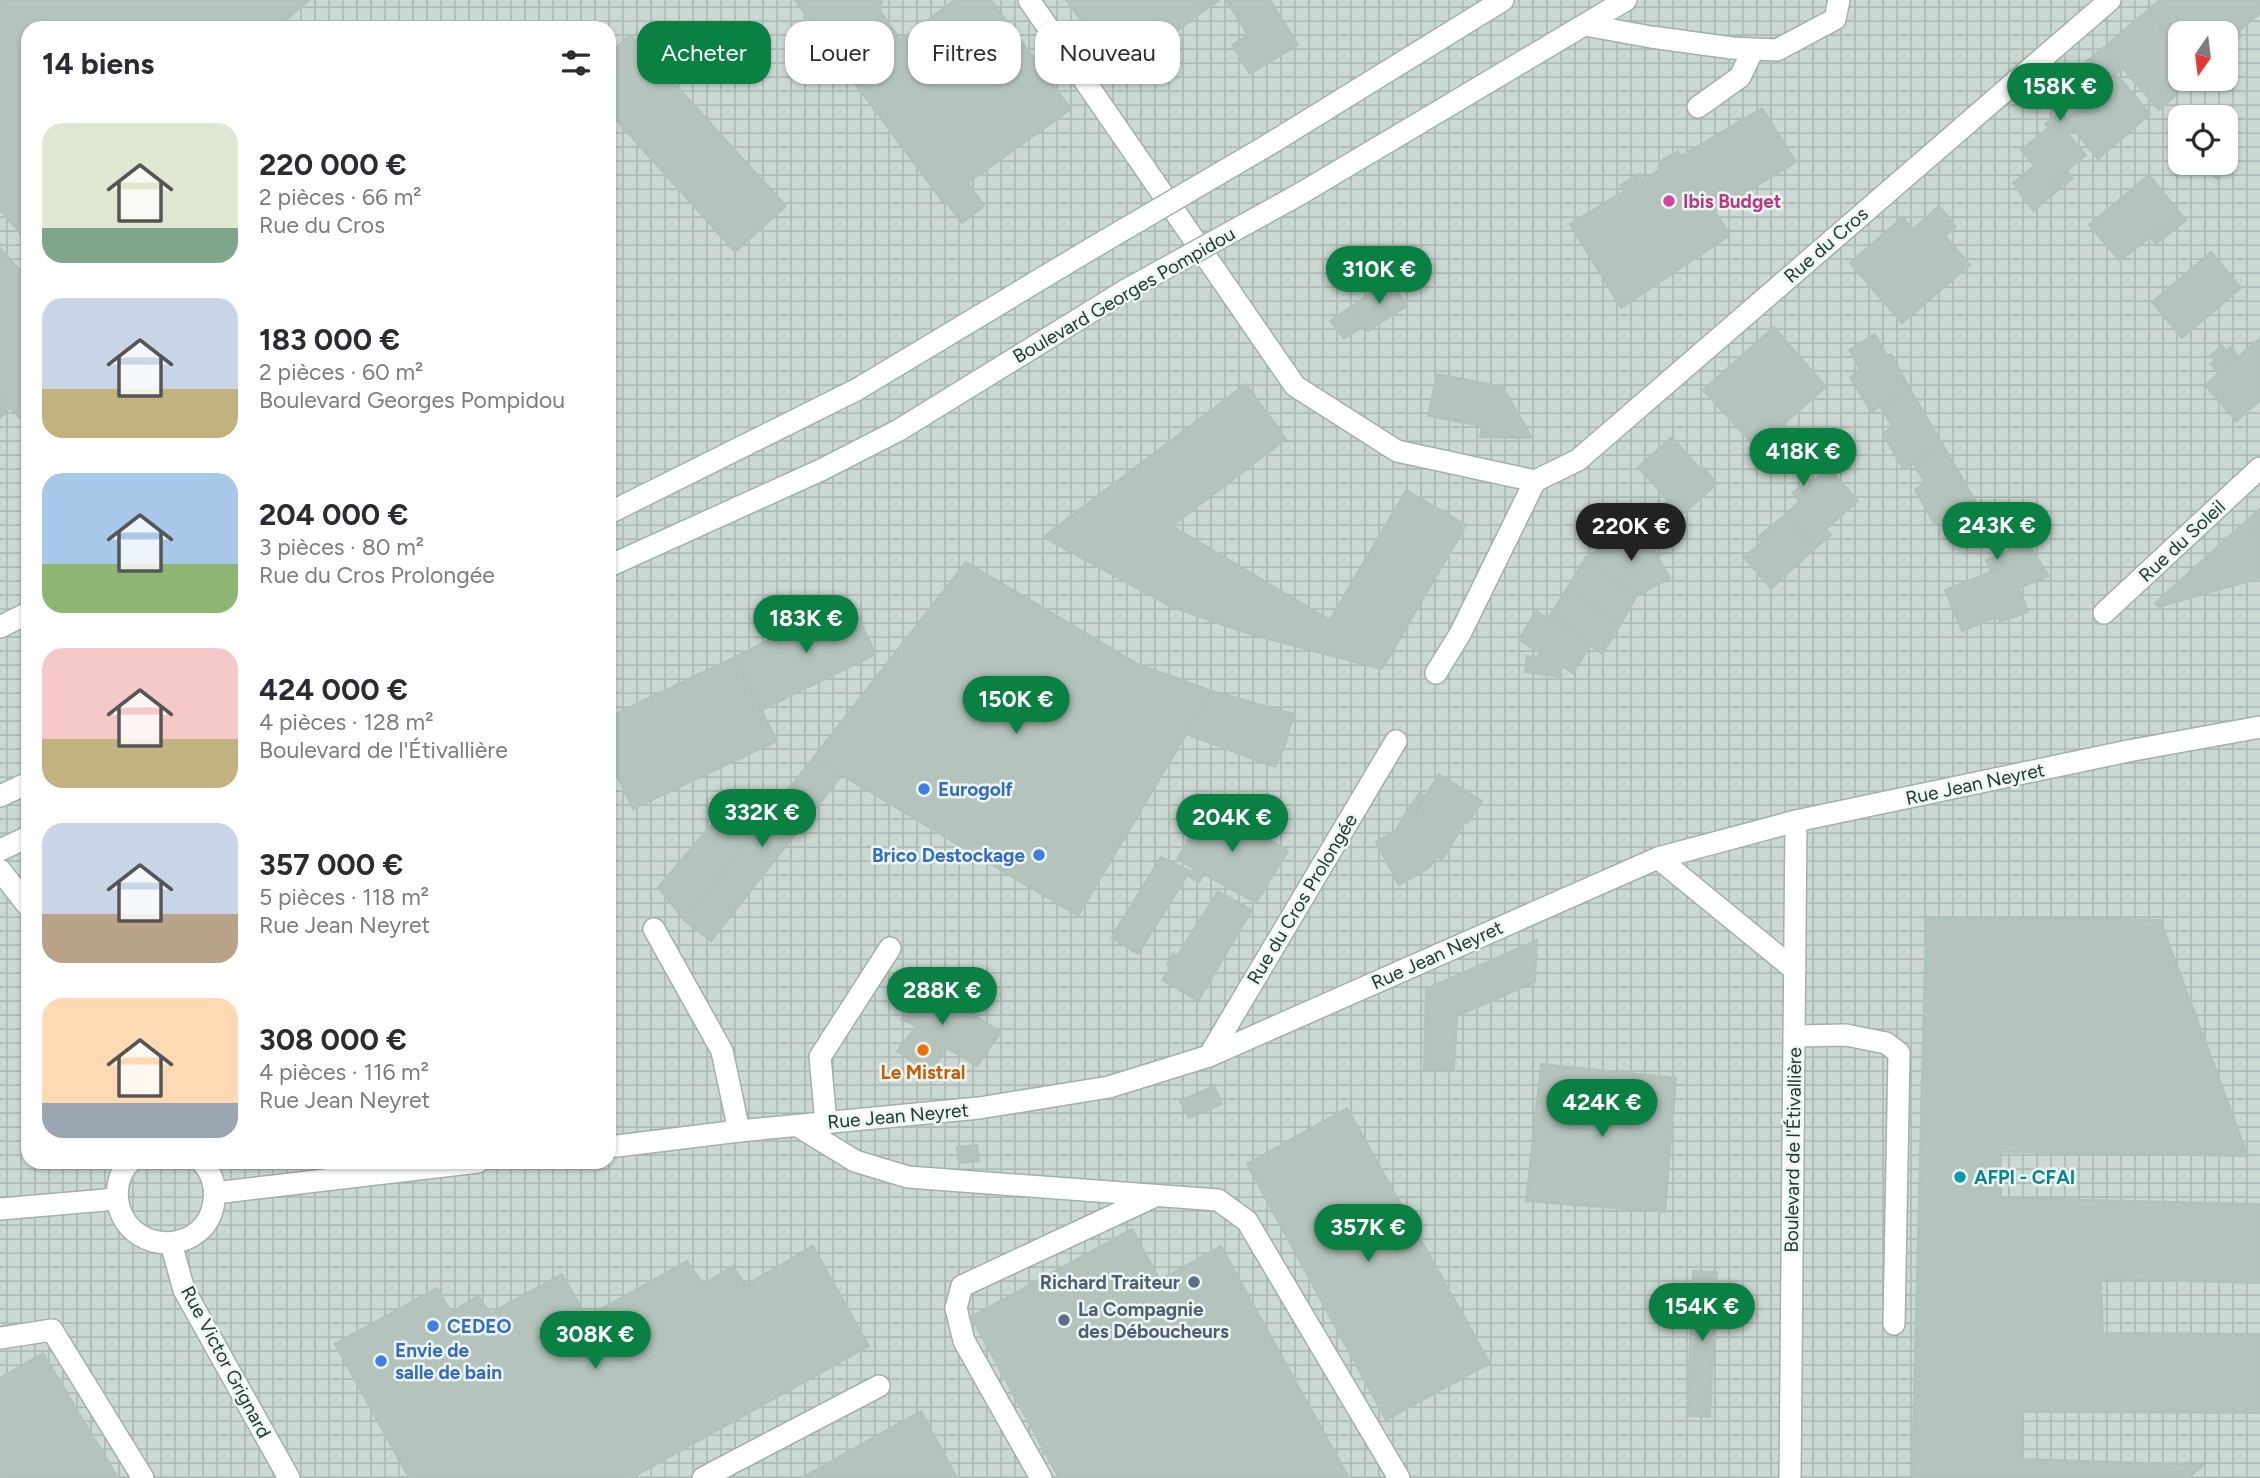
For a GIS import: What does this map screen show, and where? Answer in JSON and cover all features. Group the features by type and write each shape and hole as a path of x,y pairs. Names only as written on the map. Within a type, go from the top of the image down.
{"street":[{"path":"1029,0 1295,386 1397,451 1535,481 1460,634 1436,673"},
{"path":"616,510 856,390 1268,145 1503,0"},
{"name":"Boulevard Georges Pompidou","path":"616,563 821,470 899,430 1126,290 1300,194 1626,0"},
{"path":"1585,25 1651,37 1753,50 1777,50 1835,19 1839,0"},
{"name":"Rue du Cros","path":"1535,481 1578,460 2110,0"},
{"path":"1698,107 1740,78 1753,50"},
{"name":"Rue du Soleil","path":"2104,613 2260,468"},
{"path":"0,627 21,616"},
{"name":"Rue Jean Neyret","path":"616,1146 739,1131 979,1108 1109,1087 1209,1056 1658,858 1796,821 2128,751 2260,727"},
{"name":"Rue du Cros Prolongée","path":"1209,1056 1396,741"},
{"path":"0,796 21,786"},
{"name":"Boulevard de l'Étivallière","path":"1790,1478 1796,821"},
{"path":"0,850 21,840"},
{"path":"1658,858 1795,970"},
{"path":"0,870 21,897"},
{"path":"654,929 722,1051 739,1131"},
{"path":"827,1123 820,1057 890,948"},
{"path":"1794,1036 1846,1035 1886,1043 1899,1053 1894,1324"},
{"path":"798,1126 855,1161 908,1177 1218,1200 1247,1221 1399,1478"},
{"path":"0,1209 118,1181 121,1214 129,1227 141,1237 171,1243 186,1240 208,1221 215,1193 213,1179 207,1169"},
{"path":"215,1193 419,1169"},
{"path":"1041,1478 964,1341 956,1308 962,1286 1158,1195"},
{"name":"Rue Victor Grignard","path":"171,1243 184,1290 289,1478"},
{"path":"0,1338 52,1330 144,1478"},
{"path":"703,1478 879,1385"}],"shaded area":[{"path":"0,0 2260,0 2260,1478 0,1478"}],"building":[{"path":"0,0 309,0 285,21 21,21 21,234 0,210"},
{"path":"795,0 882,0 880,11 887,21 810,21"},
{"path":"955,0 991,0 1006,21 926,21"},
{"path":"1066,0 1199,0 1205,10 1180,29 1180,21 1082,21"},
{"path":"1199,0 1220,0 1205,10"},
{"path":"1226,0 1270,0 1298,45 1250,74 1232,45 1248,35"},
{"path":"2160,0 2260,0 2260,13 2238,32 2238,21 2168,21 2168,36 2147,11"},
{"path":"2147,11 2168,36 2168,91 2177,94 2159,110 2104,47"},
{"path":"894,30 901,40 894,45"},
{"path":"908,34 908,84 1021,84 1021,41 1035,60 1035,84 1053,84 1071,109 968,183 984,206 962,223 945,201 943,202 855,84 894,84 894,45"},
{"path":"630,35 637,43 637,84 675,84 786,206 735,252 616,120 616,48"},
{"path":"2104,47 2122,69 2103,85 2085,63"},
{"path":"2118,76 2150,114 2098,159 2066,120"},
{"name":"Ibis Budget","path":"1762,108 1796,162 1715,211 1730,235 1621,308 1570,224 1624,191 1620,185 1640,174 1643,180 1662,168 1659,162 1678,151 1681,156"},
{"path":"2059,113 2074,130 2069,134 2057,121 2049,128 2045,124"},
{"path":"2057,121 2086,155 2051,183 2057,191 2033,211 2013,183 2034,166 2021,150"},
{"path":"2067,171 2073,178 2057,191 2051,183"},
{"path":"2149,175 2180,213 2120,261 2089,225"},
{"path":"1939,206 1956,227 1945,236 1970,265 1902,323 1850,263 1903,217 1913,229"},
{"path":"2180,213 2186,220 2156,244 2150,237"},
{"path":"0,248 21,271 21,420 0,397"},
{"path":"2211,252 2241,288 2182,338 2152,302"},
{"path":"1389,280 1407,306 1368,331 1351,307"},
{"path":"1351,307 1364,326 1344,339 1330,321"},
{"path":"1774,327 1826,387 1756,448 1703,390"},
{"path":"1875,334 1887,356 1891,354 1910,389 1871,412 1850,377 1861,371 1849,350"},
{"path":"2260,338 2260,401 2236,421 2205,385"},
{"path":"2222,345 2226,351 2231,347 2238,356 2218,373 2211,364 2215,360 2211,355"},
{"path":"1437,374 1503,387 1532,438 1480,437 1482,426 1428,416"},
{"path":"1246,384 1286,439 1172,526 1330,620 1406,490 1466,525 1382,669 1246,633 1172,607 1043,537"},
{"path":"1910,389 1943,445 1903,469 1883,433 1893,427 1880,407"},
{"path":"0,397 10,408 0,418"},
{"path":"1672,437 1717,484 1678,518 1664,504 1668,501 1638,467"},
{"path":"1943,445 1976,502 1935,525 1915,490 1925,483 1913,463"},
{"path":"1829,468 1858,501 1826,529 1831,535 1815,548 1785,515 1800,501 1796,497"},
{"path":"1809,479 1813,482 1796,497 1793,493"},
{"path":"2260,508 2260,543 2243,524"},
{"path":"1785,515 1815,548 1771,589 1744,557 1775,531 1771,526"},
{"path":"2243,524 2260,543 2260,578 2159,607 2155,603"},
{"path":"1640,526 1670,578 1636,596 1585,558"},
{"path":"1771,526 1775,531 1761,542 1757,538"},
{"path":"2028,543 2049,576 2019,588 2028,612 2000,622 1997,617 1962,631 1945,590 2008,565 2004,553"},
{"path":"2004,553 2008,565 1991,572 1986,560"},
{"path":"1585,558 1636,597 1619,627 1568,587"},
{"path":"966,562 1138,664 1212,691 1078,916 813,758"},
{"path":"1568,587 1619,627 1602,654 1551,614"},
{"path":"850,600 876,654 761,710 735,657"},
{"path":"1536,611 1548,619 1551,614 1597,650 1590,646 1573,673 1562,666 1560,677 1525,672 1527,656 1537,657 1540,653 1519,640"},
{"path":"735,657 777,741 633,809 616,774 616,714"},
{"path":"1212,691 1294,714 1275,767 1186,734"},
{"path":"813,758 842,775 711,941 684,920"},
{"path":"1439,774 1482,801 1468,823 1465,822 1442,860 1437,857 1429,868 1399,885 1376,842 1395,831 1408,810 1414,813"},
{"path":"1420,792 1425,796 1414,813 1408,810"},
{"path":"1210,803 1288,851 1256,903 1177,859"},
{"path":"726,808 755,832 684,920 658,887"},
{"path":"1161,857 1190,871 1138,954 1111,938"},
{"path":"1192,870 1203,876 1199,882 1189,876"},
{"path":"1218,891 1252,910 1198,1001 1162,980 1171,967 1167,964 1173,953 1177,956"},
{"name":"AFPI - CFAI","path":"1926,917 2160,920 2248,1156 2001,1152 2001,1198 2259,1204 2260,1283 2101,1279 2103,1333 2260,1334 2260,1413 2021,1412 2021,1459 2204,1465 2188,1478 1912,1478"},
{"path":"1537,940 1535,982 1457,1016 1454,1069 1424,1070 1426,989"},
{"path":"921,975 976,1010 972,1014 1001,1032 977,1066 947,1048 930,1074 897,1051 916,1026 901,1019 908,1013 897,1007"},
{"path":"1541,1064 1676,1078 1665,1212 1526,1201"},
{"path":"1214,1086 1222,1104 1189,1118 1180,1101"},
{"path":"1347,1108 1490,1363 1386,1420 1247,1164"},
{"path":"977,1145 979,1161 959,1163 957,1147"},
{"path":"1132,1229 1160,1280 1221,1246 1349,1478 1059,1478 971,1317"},
{"path":"813,1246 869,1346 631,1478 409,1478 335,1344 437,1288 461,1329 562,1274 587,1317 687,1261 703,1284 733,1266 746,1285"},
{"path":"1693,1271 1717,1272 1710,1417 1687,1416"},
{"path":"478,1296 490,1313 461,1329 450,1313"},
{"path":"43,1353 118,1478 0,1478 0,1378"},
{"path":"921,1411 957,1478 801,1478"}],"place":[{"name":"Ibis Budget","path":"1669,201"},
{"name":"Eurogolf","path":"924,789"},
{"name":"Brico Destockage","path":"1039,855"},
{"name":"Le Mistral","path":"923,1050"},
{"name":"AFPI - CFAI","path":"1960,1177"},
{"name":"Richard Traiteur","path":"1194,1282"},
{"name":"La Compagnie des Déboucheurs","path":"1064,1320"},
{"name":"CEDEO","path":"433,1326"},
{"name":"Envie de salle de bain","path":"381,1361"}]}
